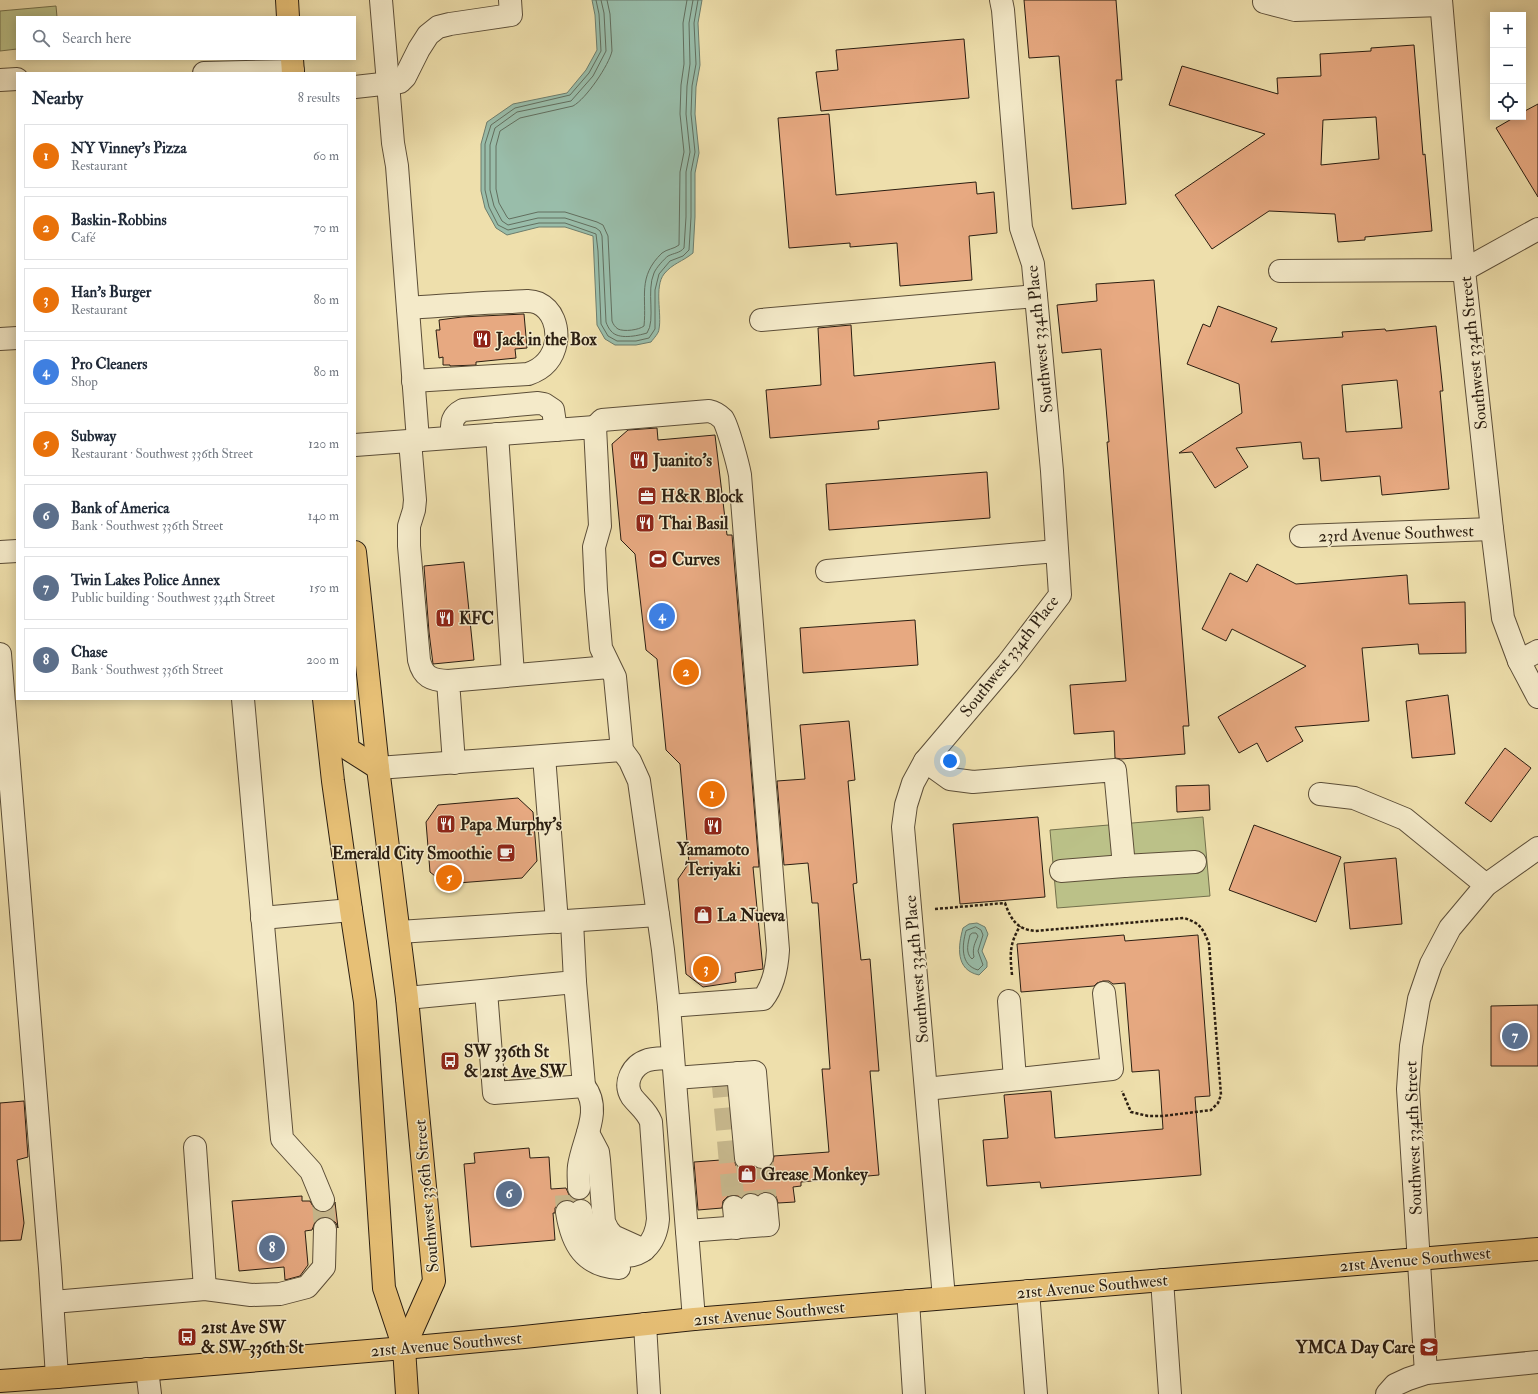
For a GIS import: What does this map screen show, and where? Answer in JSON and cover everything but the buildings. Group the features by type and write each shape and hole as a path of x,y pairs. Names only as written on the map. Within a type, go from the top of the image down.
{"main road":[{"path":"287,0 288,16"},
{"name":"Southwest 336th Street","path":"356,561 378,768 407,998 434,1281 404,1348"},
{"path":"324,700 333,780 365,1002 384,1288 404,1348 407,1394"},
{"path":"342,700 348,749 378,768"},
{"name":"21st Avenue Southwest","path":"0,1381 404,1348 694,1319 1538,1249"}],"street":[{"path":"381,0 393,143 397,166 413,381 415,500 414,510 409,526 409,546 419,660 421,668 427,676 435,680 448,681 609,667"},
{"path":"356,87 400,82 405,78 419,49 428,35 438,27 511,15 510,0"},
{"name":"Southwest 334th Place","path":"944,1298 903,827 906,805 913,783 925,762 1008,663 1060,596 1052,471 1033,264 1021,228 1001,0"},
{"path":"1264,2 1295,10 1441,3"},
{"name":"Southwest 334th Street","path":"1441,3 1464,270 1503,618 1529,656 1538,697"},
{"path":"222,72 292,68"},
{"path":"0,80 16,79"},
{"path":"1280,271 1464,270 1538,229"},
{"path":"761,320 1036,296"},
{"path":"408,308 529,301 546,309 553,317 556,326 555,348 552,356 546,364 537,371 528,374 413,381"},
{"path":"0,339 16,338"},
{"path":"452,437 452,421 454,416 463,410 538,403 544,404 553,410 556,430"},
{"path":"356,445 595,427 602,420 709,411 723,420 737,461 740,475 778,963 772,983 763,999 669,1006"},
{"path":"595,427 600,526 594,547 600,648 615,677 622,750 630,761 639,781 658,915 669,1006 694,1319"},
{"path":"497,434 513,675"},
{"name":"23rd Avenue Southwest","path":"1301,536 1492,530"},
{"path":"0,552 16,551"},
{"path":"827,571 1057,551"},
{"path":"0,654 53,1302 57,1377"},
{"path":"448,681 454,763"},
{"path":"243,700 282,1139 311,1171 323,1200"},
{"path":"378,768 622,750"},
{"path":"544,756 564,921 576,982 584,1086 591,1097 593,1116 588,1133 570,1158 566,1174 573,1201 569,1227 573,1239 589,1260 609,1268 625,1269 637,1267 640,1264 644,1250 654,1237 658,1228 651,1122 646,1113 632,1097 628,1081 632,1071 647,1060 674,1068 747,1073 754,1158"},
{"path":"925,762 950,779 973,782 1115,770 1124,866"},
{"path":"1320,794 1354,798 1404,819 1486,885"},
{"name":"Southwest 334th Street","path":"1426,1373 1408,1089 1411,1046 1419,999 1431,964 1450,928 1486,885 1538,848"},
{"path":"1060,871 1195,862"},
{"path":"262,918 351,910"},
{"path":"399,932 658,915"},
{"path":"407,998 576,982"},
{"path":"486,991 494,1093 584,1086"},
{"path":"926,1089 1112,1069 1104,993"},
{"path":"1009,1001 1015,1079"},
{"path":"588,1133 598,1152 604,1222 613,1236 644,1250"},
{"path":"195,1147 205,1289"},
{"path":"687,1231 748,1214"},
{"path":"53,1302 205,1289 251,1295 265,1295 280,1294 307,1287 324,1267 325,1229"},
{"path":"1162,1280 1170,1394"},
{"path":"1028,1291 1036,1394"},
{"path":"908,1301 914,1394"},
{"path":"645,1324 650,1394"},
{"path":"1388,1394 1395,1385 1426,1373 1538,1362"},
{"path":"147,1370 150,1394"}],"path":[{"path":"1009,1001 1015,999 1010,951 1011,944 1020,926"}],"green space":[{"path":"56,6 57,16 16,16 16,49 0,51 0,11"},
{"path":"1203,817 1210,896 1057,908 1050,830"}],"water":[{"path":"592,0 702,0 698,23 700,65 696,87 695,114 699,153 695,173 693,253 671,267 664,274 659,286 659,331 651,342 636,345 615,345 605,339 597,325 593,236 565,227 539,227 507,235 496,228 485,208 481,191 481,144 487,122 513,104 567,93 586,70 597,50 595,15"},
{"path":"977,923 985,927 988,934 982,951 987,962 987,967 979,975 966,968 962,963 960,956 960,942 963,928 969,924"}],"tunnel":[{"path":"722,1075 734,1207"},
{"path":"762,1157 766,1204"},
{"path":"746,1158 751,1205"},
{"path":"566,1195 567,1212"},
{"path":"323,1200 325,1229"}],"place":[{"name":"Jack in the Box","path":"482,339"},
{"name":"Juanito's","path":"639,460"},
{"name":"H&R Block","path":"647,496"},
{"name":"Thai Basil","path":"645,523"},
{"name":"Curves","path":"658,559"},
{"name":"Pro Cleaners","path":"662,616"},
{"name":"KFC","path":"445,618"},
{"name":"Baskin-Robbins","path":"686,672"},
{"name":"NY Vinney’s Pizza","path":"712,794"},
{"name":"Papa Murphy's","path":"446,824"},
{"name":"Yamamoto Teriyaki","path":"713,826"},
{"name":"Emerald City Smoothie","path":"506,853"},
{"name":"Subway","path":"449,878"},
{"name":"La Nueva","path":"703,915"},
{"name":"Han’s Burger","path":"706,969"},
{"name":"Twin Lakes Police Annex","path":"1515,1036"},
{"name":"SW 336th St & 21st Ave SW","path":"450,1061"},
{"name":"Grease Monkey","path":"747,1174"},
{"name":"Bank of America","path":"509,1194"},
{"name":"Chase","path":"272,1248"},
{"name":"21st Ave SW & SW 336th St","path":"187,1337"},
{"name":"YMCA Day Care","path":"1429,1347"}]}
